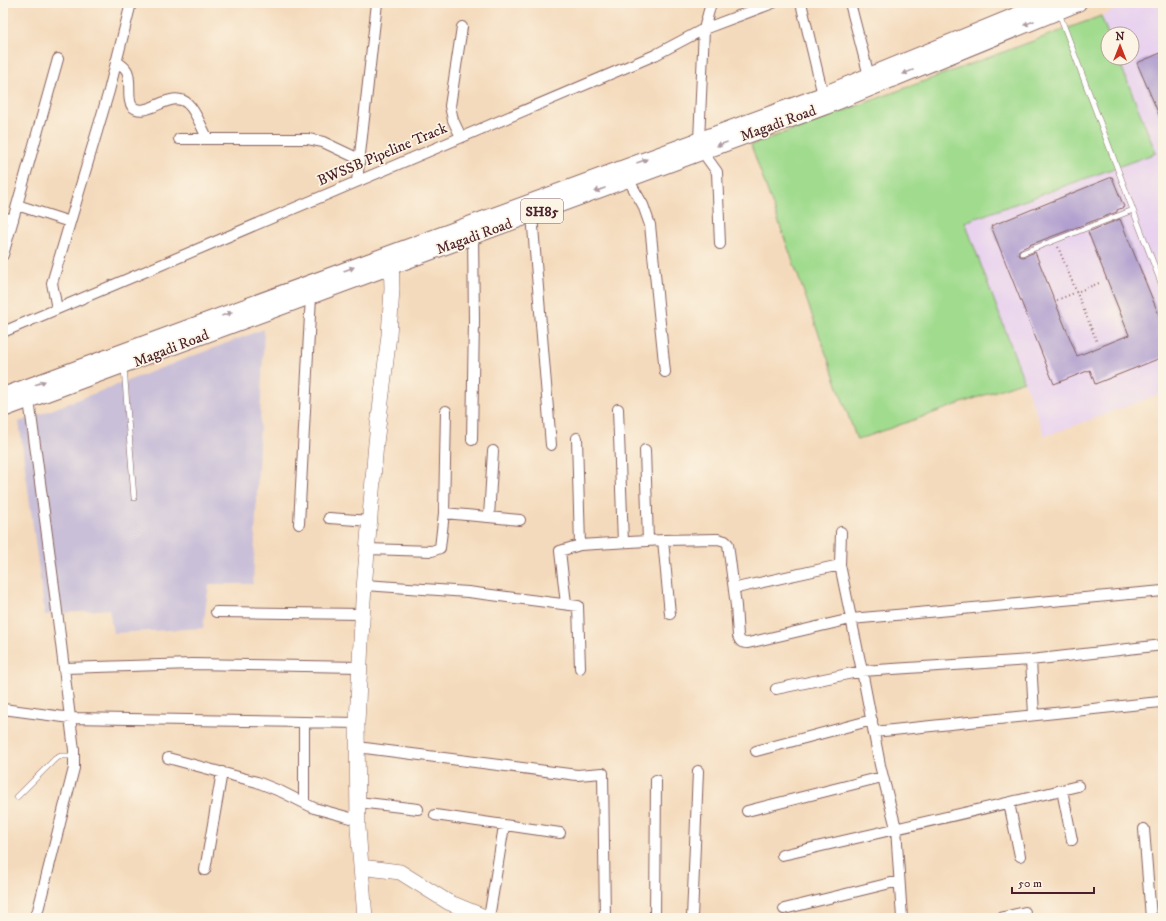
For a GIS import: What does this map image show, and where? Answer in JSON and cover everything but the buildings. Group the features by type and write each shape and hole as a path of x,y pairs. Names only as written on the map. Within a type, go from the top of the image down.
{"main road":[{"name":"Magadi Road","path":"3,409 124,366 311,296 391,260 473,236 628,179 701,146 869,76 1052,7 1078,3"},
{"name":"Magadi Road","path":"3,396 391,260 701,146 826,106 1052,7"}],"street":[{"path":"57,309 52,283 116,61 131,3"},
{"path":"357,181 377,3"},
{"path":"710,3 704,29 701,146 717,172 720,244"},
{"name":"BWSSB Pipeline Track","path":"3,332 461,136 655,55 704,29 773,3"},
{"path":"801,3 823,95"},
{"path":"850,3 869,76"},
{"path":"461,136 453,120 450,106 462,27"},
{"path":"3,255 8,219 17,205 58,59"},
{"path":"116,61 127,71 130,101 135,109 142,110 171,100 178,99 185,101 194,112 208,139"},
{"path":"179,139 308,139 323,142 360,159"},
{"path":"628,179 643,205 650,225 665,372"},
{"path":"17,205 70,222"},
{"path":"532,215 551,445"},
{"path":"472,440 474,320 473,236"},
{"path":"365,918 358,820 357,723 364,585 376,443 389,335 391,260"},
{"path":"299,524 311,296"},
{"path":"29,400 74,756 74,768 38,910 34,918"},
{"path":"618,409 622,542"},
{"path":"367,549 432,551 440,548 444,513 446,412"},
{"path":"577,438 580,545"},
{"path":"645,450 648,541"},
{"path":"489,517 493,451"},
{"path":"444,513 520,520"},
{"path":"329,518 370,520"},
{"path":"841,532 840,565 852,619 882,777 896,828 902,918"},
{"path":"566,604 560,551 580,545 663,540 718,539 725,541 728,544 736,606 738,636 739,641 743,643 852,619 1163,591"},
{"path":"663,540 670,614"},
{"path":"741,587 840,565"},
{"path":"364,585 468,592 578,606 580,668"},
{"path":"216,612 362,614"},
{"path":"776,689 862,671 1031,660 1163,645"},
{"path":"1031,660 1034,715"},
{"path":"64,668 193,664 360,667"},
{"path":"874,732 1160,702"},
{"path":"3,709 70,718 357,723"},
{"path":"756,751 872,720"},
{"path":"304,722 304,803"},
{"path":"357,747 577,775 603,773 605,918"},
{"path":"168,758 257,782 282,792 314,808 358,820"},
{"path":"692,918 698,771"},
{"path":"205,870 222,772"},
{"path":"747,811 882,777"},
{"path":"655,918 656,780"},
{"path":"782,855 1078,786"},
{"path":"1062,790 1072,840"},
{"path":"358,802 418,809"},
{"path":"1009,803 1020,856"},
{"path":"435,815 560,833"},
{"path":"361,867 400,872 448,902 488,918 504,826"},
{"path":"1144,829 1151,918"},
{"path":"784,909 899,881"},
{"path":"1000,918 1025,912"}],"lane":[{"path":"1052,7 1163,288"},
{"path":"1022,253 1133,210"},
{"path":"124,366 134,498"},
{"path":"17,797 55,759 61,756 74,756"}],"path":[{"path":"1055,240 1097,342"},
{"path":"1057,300 1100,283"}],"shaded area":[{"path":"1132,3 1163,3 1163,393 1045,436 1024,381 857,440 751,145 1101,16"},
{"path":"264,329 253,584 209,584 203,628 113,633 109,609 45,615 19,422"}],"green space":[{"path":"1101,16 1105,26 1100,26 1100,66 1121,66 1156,153 965,222 1024,381 857,440 751,145"}]}
